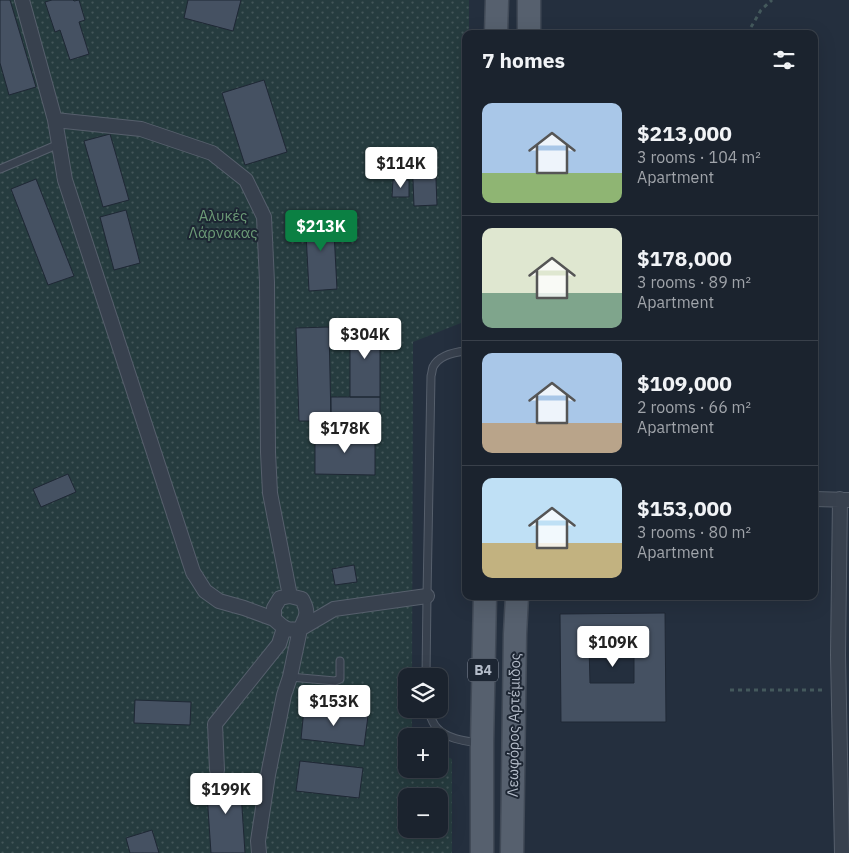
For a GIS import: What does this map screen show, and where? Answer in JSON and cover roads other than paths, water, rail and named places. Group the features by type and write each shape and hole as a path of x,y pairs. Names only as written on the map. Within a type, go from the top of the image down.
{"main road":[{"path":"496,30 497,0"},
{"path":"529,0 529,30"},
{"name":"Λεωφόρος Αρτέμιδος","path":"482,853 485,600"},
{"name":"Λεωφόρος Αρτέμιδος","path":"512,853 517,600"},
{"path":"482,743 513,743"}],"street":[{"path":"22,0 55,120 65,180 193,572 205,590 219,601 244,608 292,630 300,629 334,609 426,596"},
{"path":"55,120 142,129 212,153 246,180 264,218 267,282 270,493 290,596"},
{"path":"818,499 844,500 844,655 839,690 842,853"},
{"path":"217,770 215,724 279,644 279,624 274,608 280,598 290,596 302,599 307,607 306,618 300,629 290,677 284,695 268,775 258,841 259,853"}],"lane":[{"path":"0,168 59,144"},
{"path":"426,668 426,596 433,366 442,358 454,352 462,351"},
{"path":"290,677 335,681 340,679 340,661"},
{"path":"432,718 436,728 446,735 464,741 482,743"}],"park label":[{"name":"Αλυκές Λάρνακας","path":"223,224"}]}
